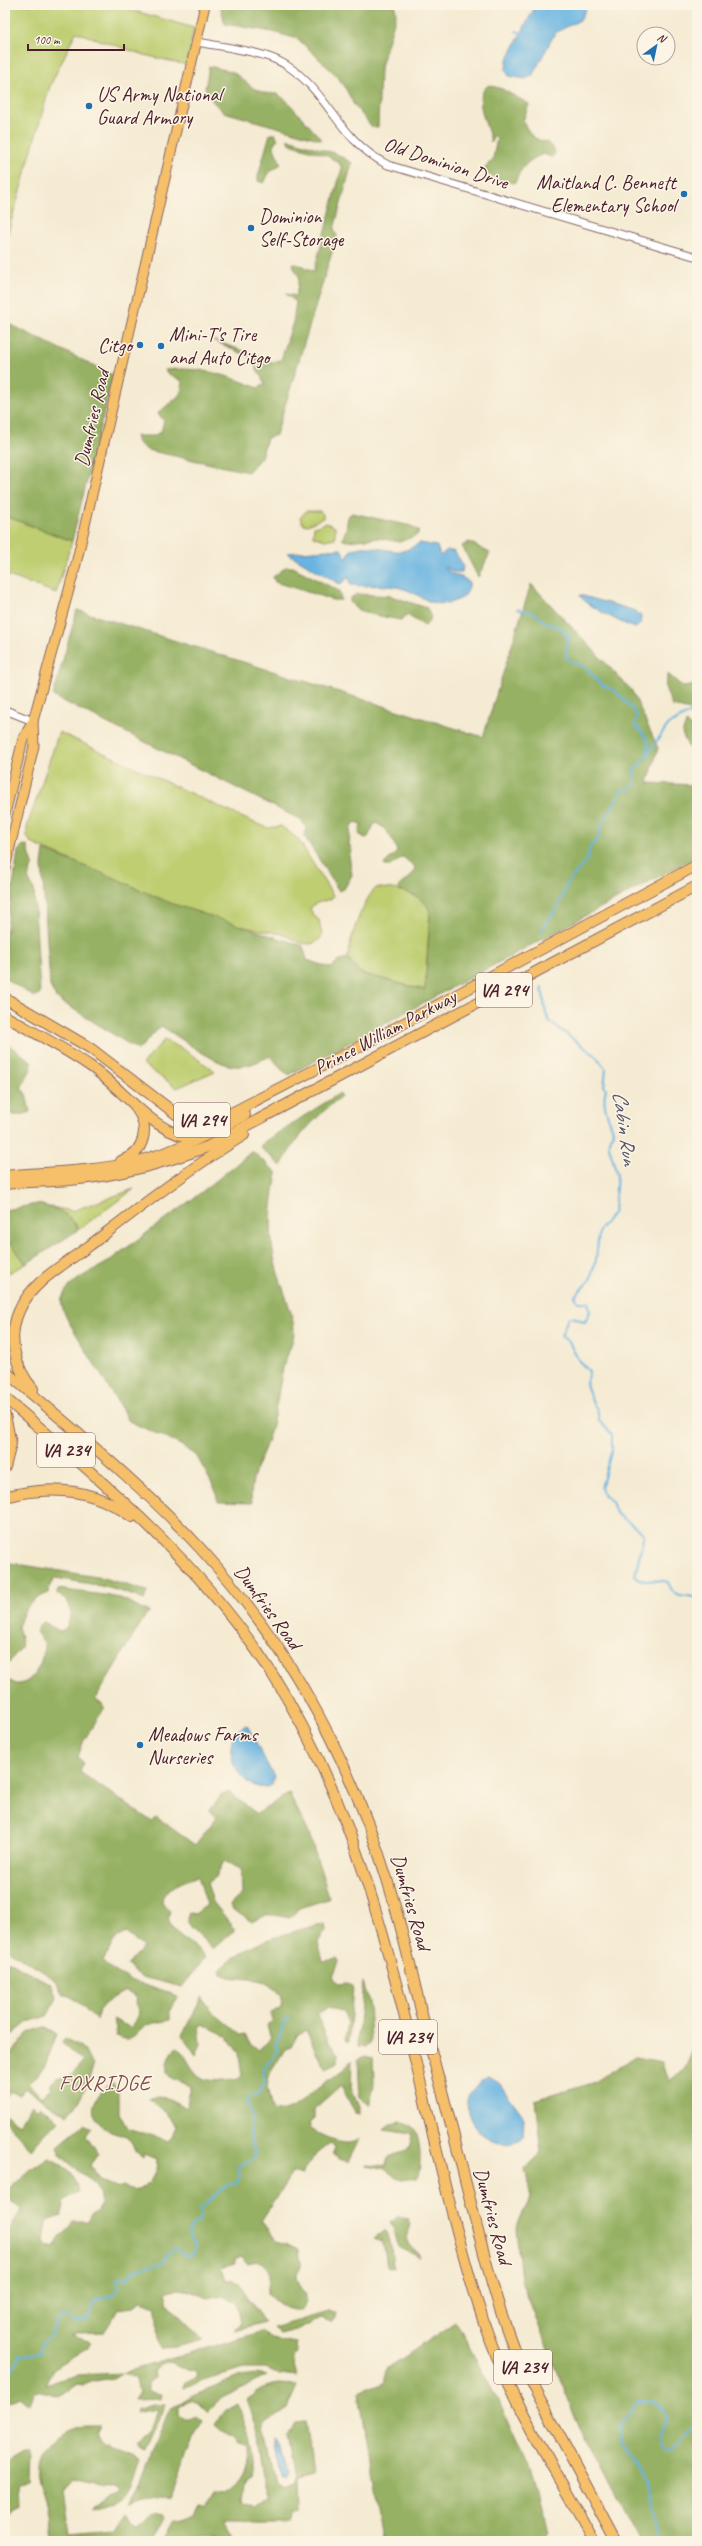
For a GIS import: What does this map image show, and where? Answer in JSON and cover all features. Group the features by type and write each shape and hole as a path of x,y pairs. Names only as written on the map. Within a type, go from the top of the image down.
{"highway":[{"name":"Prince William Parkway","path":"340,1057 697,864"},
{"name":"Prince William Parkway","path":"280,1108 697,886"},
{"name":"VA 294","path":"5,998 100,1054 168,1109 193,1119 205,1120 225,1117 340,1057"},
{"name":"VA 294","path":"5,1016 89,1066 167,1131 182,1137 200,1139 219,1135 280,1108"},
{"path":"5,1176 107,1166 153,1157 200,1139 326,1072 340,1057"},
{"path":"54,1414 22,1374 14,1351 13,1332 16,1318 31,1291 193,1168 309,1092"},
{"path":"107,1166 130,1157 139,1148 143,1141 143,1121 128,1097"},
{"name":"VA 294","path":"5,1184 70,1180 141,1170 207,1147 280,1108"},
{"name":"Dumfries Road","path":"5,1371 179,1526 228,1580 296,1676 344,1763 362,1808 388,1882 485,2257 507,2331 516,2354 616,2541"},
{"name":"Dumfries Road","path":"5,1398 148,1523 215,1595 271,1673 317,1754 345,1816 378,1915 422,2093 484,2323 511,2388 594,2541"},
{"path":"5,1414 11,1444 5,1467"},
{"path":"5,1497 45,1490 68,1490 91,1495 123,1510 178,1555"}],"main road":[{"name":"Dumfries Road","path":"5,814 23,739 33,721 76,564 206,5"},
{"name":"Dumfries Road","path":"5,868 34,746 33,721"}],"street":[{"name":"Old Dominion Drive","path":"197,42 265,57 286,65 308,83 357,145 388,165 697,257"},
{"path":"5,710 33,721"}],"green space":[{"path":"5,5 114,5 194,28 187,65 144,55 76,32 50,86 5,243"},
{"path":"220,5 395,5 396,15 380,70 378,127 372,127 354,105 344,85 334,73 298,39 273,32 225,24"},
{"path":"209,66 233,72 253,88 264,93 277,94 286,100 322,140 224,112 213,102 205,89"},
{"path":"489,85 502,89 529,104 523,121 525,125 535,138 547,142 554,149 555,154 552,157 543,154 525,165 519,173 515,183 500,180 485,173 484,169 493,159 497,138 494,135 491,142 482,112 481,97 484,90"},
{"path":"270,134 275,134 278,139 275,141 274,148 281,164 269,173 264,183 258,181 258,176"},
{"path":"288,139 337,154 352,163 334,229 337,236 276,435 267,438 261,457 248,472 147,450 138,443 136,436 153,436 161,432 164,421 158,413 181,394 182,381 167,373 165,370 189,369 213,373 235,379 258,388 265,384 251,358 213,340 272,362 281,360 293,322 296,302 286,294 296,296 299,277 292,263 314,271 342,168 339,163 326,155 293,145 288,142"},
{"path":"5,322 113,375 72,541 5,516"},
{"path":"306,511 320,511 323,514 323,518 308,525 303,524 300,518"},
{"path":"352,513 411,526 419,531 417,535 400,542 379,538 346,541 342,539 346,530 348,516"},
{"path":"5,516 72,541 56,593 6,575 5,576"},
{"path":"326,523 335,527 335,538 325,540 313,536 314,527"},
{"path":"469,542 490,553 478,577 462,546"},
{"path":"286,567 293,567 339,591 341,600 333,600 275,582 273,577"},
{"path":"531,584 632,691 658,748 648,783 697,785 697,856 289,1075 281,1069 271,1056 244,1066 235,1066 217,1061 197,1050 161,1026 138,1050 56,998 50,986 42,866 44,850 117,879 170,903 303,946 307,960 331,968 339,960 348,958 360,973 425,990 430,916 429,910 424,902 415,896 400,890 398,887 413,874 415,867 403,857 390,866 385,866 384,864 397,852 389,835 383,827 375,823 368,837 365,838 359,834 361,824 356,822 351,826 349,844 352,850 349,855 352,875 344,889 339,891 305,837 306,827 301,820 53,696 77,610 483,737"},
{"path":"357,594 391,596 427,608 431,618 425,626 407,615 401,620 369,614 356,609 350,602 350,598"},
{"path":"668,674 683,687 697,685 697,709 690,710 672,706 665,687"},
{"path":"686,723 697,732 697,764 682,734"},
{"path":"59,732 250,821 268,828 281,826 298,839 333,896 331,899 317,903 310,908 313,915 319,920 322,936 317,942 311,944 301,943 282,934 233,925 170,903 31,843 27,836 27,827"},
{"path":"23,845 27,846 33,864 28,878 34,890 40,994 34,997 5,978 5,940 18,851"},
{"path":"376,888 406,892 420,899 430,909 425,990 360,973 348,958 351,941 362,910 371,893"},
{"path":"164,1040 183,1049 215,1071 177,1088 142,1064"},
{"path":"5,1042 31,1061 32,1067 21,1088 26,1094 30,1112 14,1115 5,1111"},
{"path":"340,1093 341,1096 323,1111 300,1137 281,1166 261,1148 261,1145 265,1141"},
{"path":"252,1151 277,1173 271,1220 272,1242 278,1273 292,1317 294,1333 283,1368 270,1433 253,1479 251,1494 252,1503 218,1502 215,1489 196,1455 179,1444 129,1421 67,1319 62,1308 62,1299 66,1290 77,1280 109,1261 200,1193"},
{"path":"134,1189 78,1230 75,1223 51,1207 72,1211"},
{"path":"37,1204 55,1209 67,1215 78,1230 26,1264 10,1242 5,1246 5,1210"},
{"path":"10,1242 26,1264 5,1275 5,1246"},
{"path":"5,1562 103,1578 147,1591 144,1600 111,1589 55,1578 50,1585 49,1593 32,1602 25,1610 18,1627 22,1643 20,1649 10,1662 5,1664"},
{"path":"58,1589 107,1595 123,1599 138,1608 148,1610 149,1613 147,1613 95,1699 105,1707 84,1740 78,1757 83,1765 80,1772 145,1817 152,1821 156,1817 195,1845 217,1817 209,1810 222,1795 230,1792 257,1814 289,1793 308,1831 329,1896 328,1899 299,1908 290,1918 265,1915 252,1922 232,1909 230,1905 242,1894 241,1869 224,1861 216,1877 207,1883 213,1902 235,1929 213,1949 189,1926 187,1918 189,1913 195,1914 207,1905 198,1876 170,1889 162,1899 164,1905 170,1911 170,1924 180,1936 200,1952 205,1958 182,1987 142,1977 127,1966 143,1947 126,1933 114,1941 103,1962 111,1969 129,1979 178,1996 170,2011 170,2020 148,2025 131,2038 127,2039 116,2036 116,2028 113,2019 131,2028 139,2012 135,2004 136,1997 125,1991 116,1996 103,2006 98,2014 97,2020 77,2001 63,1995 57,1983 51,1977 5,1948 5,1680 19,1684 30,1679 35,1674 41,1661 44,1648 44,1642 36,1632 39,1625 44,1622 59,1631 66,1629 70,1618 70,1608 66,1600 57,1594"},
{"path":"325,1923 326,1931 318,1942 323,1961 337,1959 339,1962 333,1977 338,1983 346,1982 353,1986 349,2042 345,2040 348,2023 343,2011 327,2008 317,2014 328,2041 338,2054 338,2062 327,2069 321,2062 306,2030 298,2034 291,2047 285,2049 269,2075 267,2088 272,2110 280,2112 292,2108 302,2101 309,2094 345,2069 352,2060 351,2088 359,2107 359,2114 355,2113 341,2085 314,2109 314,2119 309,2123 311,2129 328,2138 342,2142 349,2142 360,2138 348,2162 337,2158 333,2153 335,2147 330,2144 309,2162 302,2176 292,2173 261,2221 277,2241 299,2250 301,2267 297,2273 297,2279 305,2294 306,2303 303,2309 298,2310 288,2309 279,2304 268,2294 269,2275 267,2267 258,2261 247,2263 241,2257 235,2260 235,2264 221,2268 225,2280 232,2280 239,2284 265,2322 235,2330 241,2323 237,2303 224,2295 207,2298 188,2290 172,2290 167,2292 167,2303 203,2340 177,2347 160,2348 155,2306 140,2302 133,2307 119,2309 104,2332 79,2333 71,2336 92,2342 88,2347 53,2369 45,2384 77,2375 123,2373 113,2378 94,2381 84,2385 76,2384 59,2396 41,2391 34,2394 30,2405 20,2397 5,2403 5,2237 22,2209 7,2200 5,2202 5,2193 30,2170 49,2158 65,2167 70,2172 78,2187 78,2193 66,2200 61,2216 47,2221 44,2241 47,2246 55,2246 60,2236 66,2232 74,2222 88,2222 92,2214 98,2211 100,2199 98,2190 85,2175 61,2155 57,2147 84,2124 91,2128 86,2136 98,2154 90,2165 101,2180 117,2188 124,2186 130,2190 142,2188 147,2184 155,2172 157,2159 145,2154 143,2158 140,2156 129,2139 111,2132 102,2126 94,2114 95,2101 99,2095 112,2082 118,2089 118,2111 127,2128 170,2141 176,2126 162,2108 149,2098 158,2095 186,2108 191,2086 171,2078 167,2073 167,2066 172,2051 178,2047 194,2071 203,2078 209,2080 237,2080 242,2076 239,2054 227,2036 202,2024 199,2026 201,2044 196,2055 182,2035 202,1997 213,2012 240,2035 245,2034 250,2044 258,2050 271,2039 267,2026 273,2021 270,2014 281,2007 282,1996 275,1988 267,1983 253,1979 230,1977 221,1974 220,1970 243,1952 269,1939"},
{"path":"8,1961 51,1984 57,1998 47,2016 28,2022 8,2038 5,2036 5,1965"},
{"path":"363,1982 369,2002 371,2042 367,2046 357,2046"},
{"path":"44,2027 57,2034 44,2068 28,2083 41,2097 50,2089 52,2082 58,2078 70,2077 83,2061 63,2044 62,2041 65,2038 80,2046 94,2065 82,2096 67,2116 25,2088 20,2094 10,2092 5,2098 5,2061 28,2033"},
{"path":"697,2037 697,2541 641,2541 577,2422 521,2281 516,2227 531,2197 525,2168 541,2152 535,2100 593,2083 635,2057 662,2062 668,2081 686,2067"},
{"path":"365,2056 373,2058 374,2084 369,2107 360,2098 358,2059"},
{"path":"32,2105 38,2108 41,2105 59,2121 31,2149 5,2121 5,2114 19,2124"},
{"path":"402,2122 408,2123 416,2131 420,2152 420,2167 417,2178 402,2180 395,2178 385,2169 366,2165 387,2166 389,2157 408,2149 410,2146 412,2133 384,2129 390,2124"},
{"path":"398,2216 407,2218 410,2224 407,2236 419,2258 399,2247 390,2223"},
{"path":"384,2231 390,2240 394,2268 387,2266 383,2242 374,2238"},
{"path":"328,2312 336,2313 336,2318 332,2322 320,2318 296,2330 280,2334 273,2328"},
{"path":"456,2322 500,2405 527,2465 541,2512 550,2531 544,2541 384,2541 359,2393 366,2389 379,2386 385,2382 385,2374 388,2368"},
{"path":"263,2331 271,2339 296,2343 297,2352 294,2361 297,2376 279,2374 266,2368 244,2368 204,2380 185,2389 185,2384 197,2377 195,2371 187,2370 170,2362 160,2365 153,2371 154,2377 148,2382 148,2388 151,2392 162,2394 161,2399 134,2400 139,2392 136,2379 123,2373"},
{"path":"256,2374 267,2376 222,2398 208,2412 198,2402 191,2399 178,2407 178,2415 183,2420 190,2420 197,2415 203,2420 193,2438 171,2499 149,2495 139,2497 129,2503 143,2476 169,2410 191,2396 241,2376"},
{"path":"277,2385 297,2386 287,2409 266,2423 262,2430 267,2442 275,2480 282,2485 292,2481 294,2476 286,2435 296,2423 305,2422 312,2472 295,2476 296,2514 290,2516 289,2524 224,2524 235,2541 164,2541 173,2522 187,2523 192,2521 197,2509 203,2510 215,2494 230,2490 240,2476 244,2468 248,2444 238,2440 235,2435 220,2431 214,2426 223,2412 237,2404 247,2429 253,2457 251,2474 247,2476 244,2482 243,2505 254,2507 264,2496 264,2475 257,2428 247,2400 257,2391"},
{"path":"154,2405 165,2405 144,2451 136,2446 150,2430 158,2409 136,2413 137,2410"},
{"path":"82,2425 100,2425 96,2431 98,2438 102,2443 141,2460 133,2480 125,2494 120,2499 104,2507 92,2510 94,2506 119,2488 115,2483 100,2486 72,2480 63,2490 69,2534 114,2530 125,2512 133,2524 137,2526 154,2512 163,2514 165,2518 153,2541 44,2541 49,2529 49,2516 39,2477 38,2464 42,2452 53,2441 67,2431"},
{"path":"23,2451 29,2451 28,2481 18,2486 19,2504 10,2508 5,2514 5,2461"}],"water":[{"path":"536,5 588,5 580,20 555,33 532,76 525,79 509,76 506,70 507,60"},
{"path":"420,543 437,546 440,556 447,550 455,552 463,565 462,572 454,572 444,567 450,572 465,579 469,583 468,590 464,597 441,604 434,603 414,593 396,587 351,585 348,575 346,580 340,584 287,553 341,549 347,560 349,552 361,547 402,551"},
{"path":"580,595 636,611 641,616 641,623 636,628 623,623 588,603 582,599"},
{"path":"247,1725 274,1777 271,1785 260,1787 250,1784 242,1777 235,1766 231,1755 232,1743 237,1732"},
{"path":"489,2077 499,2083 524,2117 523,2137 519,2141 508,2144 489,2140 480,2133 471,2118 467,2104 468,2097 480,2082"},
{"path":"277,2438 286,2471 283,2475 279,2473 275,2446"}],"waterway":[{"path":"516,31 521,33"},
{"path":"517,609 534,613 545,622 563,629 567,638 566,659 585,667 602,685 614,690 631,707 637,715 635,726 642,731 646,737 648,744 647,752"},
{"path":"568,638 571,632"},
{"name":"Cabin Run","path":"542,932 546,922 556,910 569,881 587,860 590,847 599,838 601,826 622,790 632,788 635,783 634,770 643,761 668,725 697,709"},
{"name":"Cabin Run","path":"542,987 546,1014 550,1022 596,1056 606,1069 604,1086 606,1089 604,1100 614,1133 609,1140 609,1146 617,1175 614,1212 599,1231 596,1260 590,1280 575,1296 578,1302 588,1302 590,1312 585,1322 573,1317 568,1318 561,1336 569,1342 579,1361 589,1371 586,1384 593,1404 597,1409 599,1421 612,1434 612,1449 601,1488 603,1494 612,1502 616,1513 644,1534 635,1576 638,1579 646,1581 668,1582 673,1592 676,1594 697,1598"},
{"path":"5,2375 13,2370 21,2355 40,2353 42,2342 52,2334 60,2318 67,2316 76,2323 87,2320 94,2301 112,2295 118,2290 117,2279 122,2277 127,2279 132,2272 140,2267 155,2266 162,2263 170,2251 174,2248 186,2256 194,2254 196,2247 188,2233 192,2226 200,2221 199,2209 229,2184 236,2184 240,2177 238,2166 253,2159 256,2155 250,2137 253,2116 246,2101 249,2097 259,2094 260,2089 265,2084 264,2068 279,2050 276,2046 281,2036 283,2023 289,2017"},
{"name":"Cabin Run","path":"659,2541 650,2511 648,2485 621,2444 618,2429 638,2401 654,2401 664,2410 667,2417 658,2434 658,2441 664,2450 672,2449 697,2420"}],"place":[{"name":"US Army National Guard Armory","path":"89,106"},
{"name":"Maitland C. Bennett Elementary School","path":"684,194"},
{"name":"Dominion Self-Storage","path":"251,228"},
{"name":"Citgo","path":"140,345"},
{"name":"Mini-T's Tire and Auto Citgo","path":"161,346"},
{"name":"Meadows Farms Nurseries","path":"140,1745"}],"district":[{"name":"FOXRIDGE","path":"105,2083"}]}
